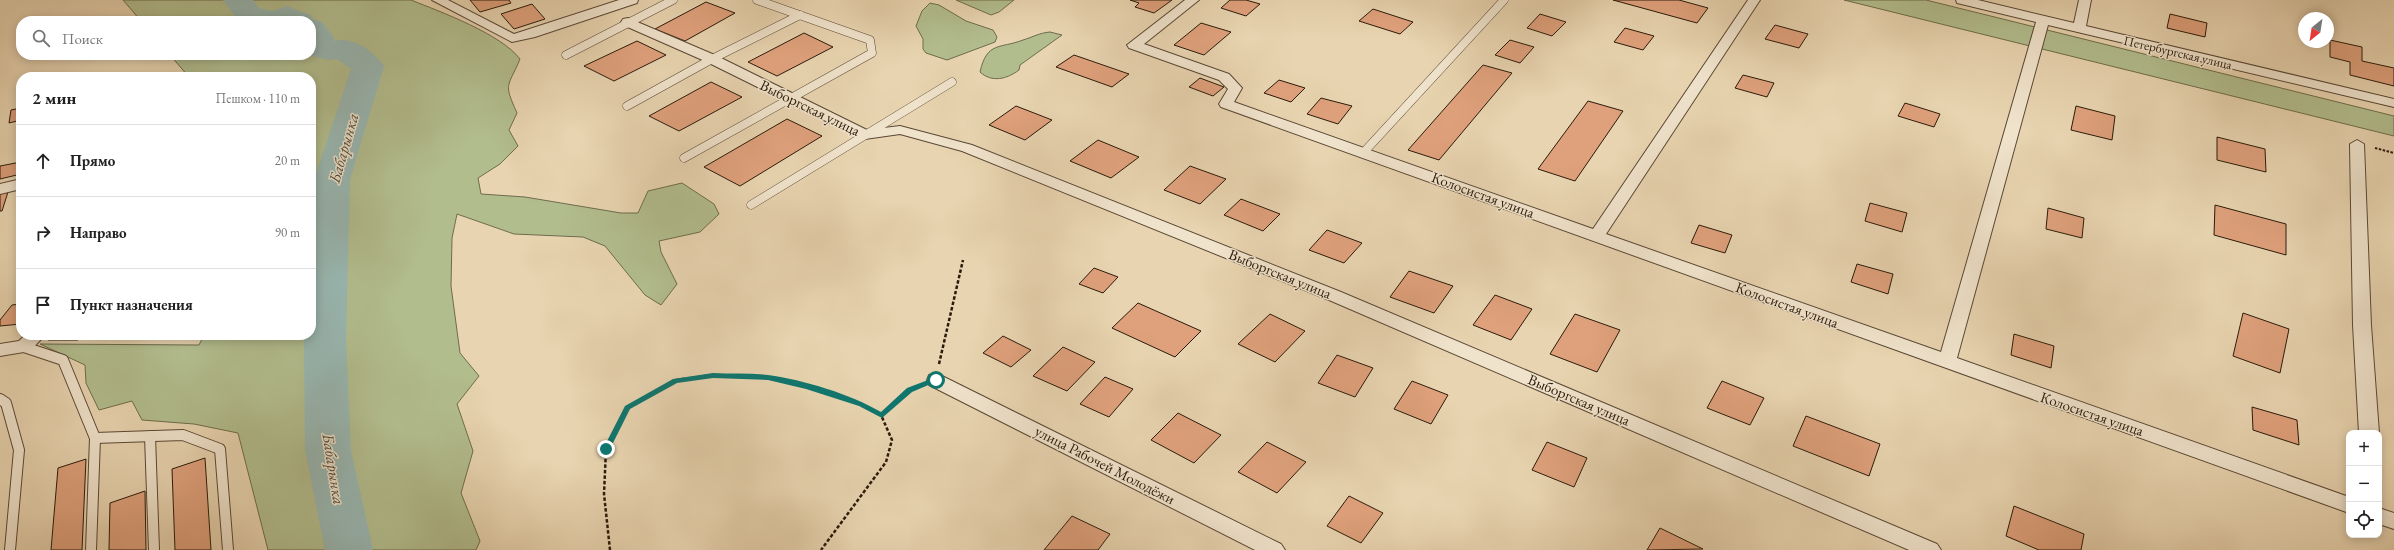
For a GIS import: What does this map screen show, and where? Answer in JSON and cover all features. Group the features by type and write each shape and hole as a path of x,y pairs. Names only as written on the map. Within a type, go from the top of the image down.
{"street":[{"path":"438,0 512,38 530,34 632,0"},
{"name":"Колосистая улица","path":"1193,0 1134,45 1224,77 1235,88 1226,104 1364,152 1947,363 2346,504"},
{"path":"1596,236 1754,0"},
{"name":"Петербургская улица","path":"1962,0 2394,103"},
{"path":"2079,29 2085,0"},
{"path":"1947,363 2043,20"},
{"name":"Выборгская улица","path":"628,22 712,59 865,135 900,130 966,148 1335,296 1930,550"},
{"path":"2357,144 2362,325 2369,430"},
{"path":"0,189 16,185"},
{"path":"0,350 30,341"},
{"name":"улица Рабочей Молодёжи","path":"936,380 1274,550"},
{"path":"2382,517 2394,521"}],"lane":[{"path":"566,55 673,0"},
{"path":"684,158 872,53 870,40 757,0"},
{"path":"1364,152 1504,0"},
{"path":"627,106 712,59 800,15"},
{"path":"751,205 952,82"},
{"path":"30,341 63,360 96,438 91,550"},
{"path":"0,399 6,403 19,450 10,550"},
{"path":"96,438 183,435 220,449 228,550"},
{"path":"150,436 154,550"}],"path":[{"path":"882,415 910,390 936,380 963,260"},
{"path":"610,550 604,494 606,449 628,408 676,380 713,375 768,378 807,387 862,404 882,415 892,440 886,462 821,550"}],"green space":[{"path":"123,0 411,0 454,17 485,33 499,41 520,59 509,85 510,96 517,113 509,130 518,146 500,164 478,178 481,194 525,197 621,213 638,213 648,191 682,183 714,204 719,214 700,232 659,241 661,252 677,284 661,305 645,295 605,246 583,237 514,234 457,214 452,238 451,286 460,353 479,376 457,404 473,451 461,493 480,541 476,550 268,550 238,433 194,424 142,420 132,401 99,410 86,383 85,365 40,344 199,345 202,340 316,340 316,72 185,72 174,60 316,60 316,16 137,16"},
{"path":"956,0 1014,0 999,12 991,15"},
{"path":"1844,0 1926,0 2394,116 2394,136"},
{"path":"930,3 939,5 966,21 993,30 997,37 995,42 947,60 926,53 923,49 923,39 916,26 922,11"},
{"path":"1050,32 1062,35 1020,65 1019,70 1010,76 994,79 989,78 980,72 986,55 996,48 1039,34"}],"building":[{"path":"470,0 509,0 511,3 480,12"},
{"path":"1130,0 1172,0 1154,13 1135,7 1139,3"},
{"path":"1230,0 1246,0 1260,4 1246,16 1221,8"},
{"path":"1613,0 1679,0 1708,8 1697,23"},
{"path":"706,2 735,13 685,41 655,29"},
{"path":"532,4 545,19 514,29 501,14"},
{"path":"1373,9 1413,22 1400,34 1359,21"},
{"path":"1540,14 1566,22 1552,36 1527,28"},
{"path":"2170,14 2207,23 2205,37 2167,28"},
{"path":"1201,23 1231,32 1204,55 1174,45"},
{"path":"1775,25 1808,34 1799,48 1765,39"},
{"path":"1625,28 1654,36 1643,50 1614,42"},
{"path":"804,33 833,47 777,76 748,62"},
{"path":"1510,40 1534,47 1520,63 1495,55"},
{"path":"637,41 666,55 614,81 584,66"},
{"path":"2334,41 2362,47 2362,61 2394,68 2394,86 2350,75 2350,62 2330,57 2330,48 2334,48"},
{"path":"1074,55 1129,74 1112,87 1056,67"},
{"path":"1483,65 1512,73 1439,160 1408,150"},
{"path":"1743,75 1774,83 1767,97 1735,88"},
{"path":"1200,78 1224,87 1213,96 1189,87"},
{"path":"1279,80 1305,88 1291,102 1264,93"},
{"path":"711,82 742,97 679,131 649,116"},
{"path":"1321,98 1352,106 1338,124 1307,114"},
{"path":"1588,101 1623,111 1575,181 1538,169"},
{"path":"1905,103 1940,114 1934,127 1898,116"},
{"path":"1016,106 1052,120 1025,140 989,125"},
{"path":"2076,106 2115,116 2112,140 2071,130"},
{"path":"16,109 16,121 9,123 11,110"},
{"path":"787,119 822,136 740,186 704,167"},
{"path":"2217,137 2265,149 2266,172 2217,160"},
{"path":"1098,140 1139,157 1111,178 1070,161"},
{"path":"16,163 16,175 0,179 0,166"},
{"path":"1190,166 1226,179 1200,204 1164,190"},
{"path":"8,192 2,211 0,211 0,194"},
{"path":"1241,199 1280,214 1263,231 1224,215"},
{"path":"1870,203 1907,213 1902,232 1865,221"},
{"path":"2215,205 2286,224 2286,255 2214,235"},
{"path":"2048,208 2084,218 2082,238 2046,229"},
{"path":"1699,225 1732,235 1725,253 1691,243"},
{"path":"1327,230 1362,243 1344,263 1309,250"},
{"path":"1857,264 1893,274 1888,294 1851,282"},
{"path":"1094,268 1118,277 1103,293 1079,284"},
{"path":"1409,271 1453,286 1434,313 1390,297"},
{"path":"1495,295 1532,309 1511,340 1473,325"},
{"path":"1138,303 1201,331 1175,357 1112,328"},
{"path":"12,305 16,305 16,324 0,326 0,320"},
{"path":"2243,313 2289,329 2280,373 2233,356"},
{"path":"1270,314 1305,331 1275,362 1238,344"},
{"path":"1575,314 1620,330 1597,372 1550,354"},
{"path":"2014,334 2054,346 2051,368 2011,355"},
{"path":"1003,336 1031,350 1011,367 983,353"},
{"path":"1063,347 1095,362 1067,391 1033,376"},
{"path":"1337,355 1373,368 1355,397 1318,383"},
{"path":"1105,377 1133,389 1109,417 1080,404"},
{"path":"1412,381 1448,395 1431,424 1394,409"},
{"path":"1722,381 1764,398 1750,425 1707,408"},
{"path":"2252,407 2297,420 2299,445 2253,430"},
{"path":"1178,413 1221,435 1194,463 1151,440"},
{"path":"1806,416 1880,444 1869,476 1793,446"},
{"path":"1267,442 1306,462 1277,493 1238,472"},
{"path":"1547,442 1587,458 1574,487 1532,470"},
{"path":"205,458 211,550 175,550 172,469"},
{"path":"86,459 82,550 51,550 58,468"},
{"path":"145,491 146,550 109,550 110,503"},
{"path":"1349,496 1383,513 1361,543 1327,526"},
{"path":"2014,506 2084,534 2081,550 2039,550 2006,536"},
{"path":"1072,516 1110,534 1098,550 1044,550"},
{"path":"1660,528 1703,549 1647,550"}],"waterway":[{"name":"Бабарынка","path":"238,0 249,15 254,16"},
{"name":"Бабарынка","path":"284,16 289,16"},
{"name":"Бабарынка","path":"316,34 319,37 317,48 329,51 342,48 368,66 332,180 325,339 328,450 349,550"}],"route":[{"path":"606,449 628,408 676,380 713,375 768,378 807,387 862,404 882,415 910,390 936,380"}]}
